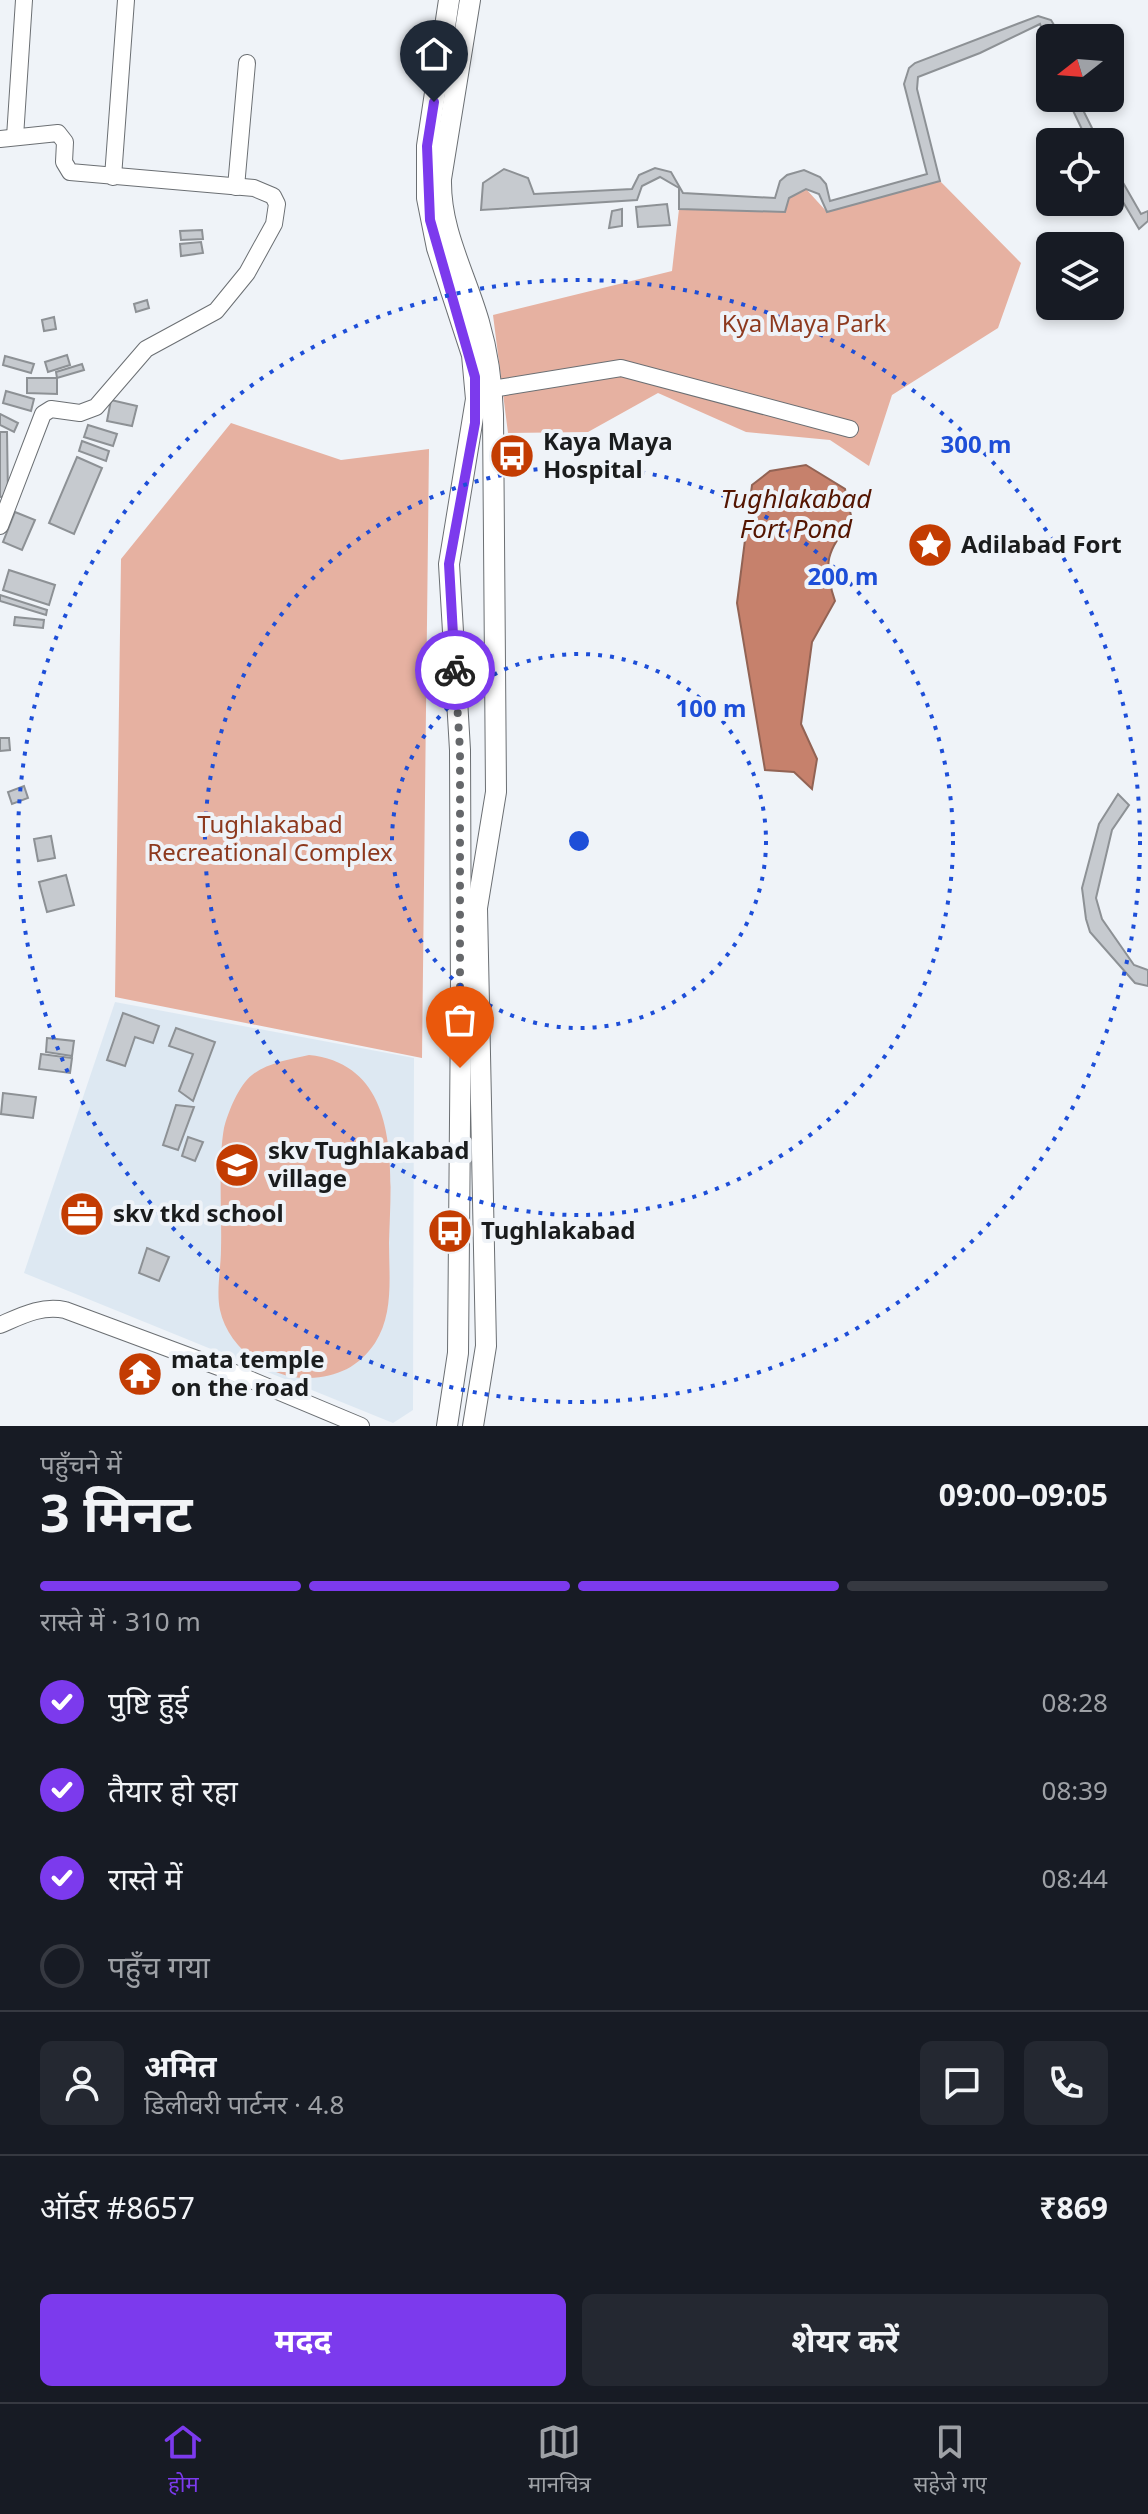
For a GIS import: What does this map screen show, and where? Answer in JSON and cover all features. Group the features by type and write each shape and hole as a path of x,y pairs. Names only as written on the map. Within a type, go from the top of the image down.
{"main road":[{"path":"447,1426 458,1353 461,1005 460,750 449,564 476,399 472,355 437,248 427,198 427,146 449,0"},
{"path":"470,0 441,179 440,207 479,320 491,370 492,389 496,792 477,908 486,1346 473,1426"}],"street":[{"path":"0,526 3,508 46,411 80,413 96,407 146,349 216,311 239,284 274,224 277,204 265,191 70,172 64,162 65,142 58,133 8,138 24,0"},
{"path":"113,177 126,0"},
{"path":"236,187 247,63"},
{"path":"492,389 621,368 850,429"},
{"path":"0,1325 51,1307 65,1310 232,1372 361,1426"}],"shaded area":[{"name":"skv Tughlakabad village","path":"115,1002 414,1058 413,1410 393,1423 24,1273"}],"green space":[{"name":"Kya Maya Park","path":"940,181 1021,263 998,328 892,395 869,466 830,440 746,432 658,393 588,432 508,433 493,315 672,271 679,209 785,212 789,198 806,189 827,212"},
{"name":"Tughlakabad Recreational Complex","path":"231,423 341,460 429,449 422,1058 115,997 121,559"},
{"path":"309,1055 340,1063 361,1079 376,1100 385,1126 391,1186 389,1294 381,1332 369,1351 354,1364 338,1373 309,1378 280,1374 241,1349 225,1324 218,1295 221,1156 228,1114 238,1092 252,1075 272,1064"}],"water":[{"name":"Tughlakabad Fort Pond","path":"806,465 845,489 852,520 837,540 829,558 829,577 835,601 812,642 801,724 817,759 812,789 794,772 765,770 737,603 752,485 770,471"}],"building":[{"path":"1038,16 1051,20 1053,24 1036,24 980,53 918,77 917,89 940,181 827,212 819,194 806,189 789,198 785,212 679,209 679,188 660,177 642,186 637,200 481,210 483,183 504,169 528,178 534,194 632,189 639,175 655,168 671,172 683,193 775,198 780,181 787,175 804,170 820,177 826,184 830,201 927,174 904,84 909,68"},
{"path":"1074,112 1084,112 1092,128 1081,128"},
{"path":"1124,184 1141,214 1148,211 1148,221 1139,229 1124,204"},
{"path":"667,204 670,225 638,227 636,207"},
{"path":"622,209 622,226 609,228 612,211"},
{"path":"202,230 203,239 181,240 180,231"},
{"path":"201,242 203,253 181,256 180,244"},
{"path":"147,300 149,308 136,312 134,304"},
{"path":"54,317 56,329 44,331 42,320"},
{"path":"67,355 70,365 48,372 45,362"},
{"path":"5,356 34,364 31,373 3,365"},
{"path":"82,364 84,370 57,378 56,372"},
{"path":"27,378 57,378 57,394 27,393"},
{"path":"6,391 34,399 31,411 3,403"},
{"path":"111,400 137,406 132,426 107,421"},
{"path":"0,414 18,423 14,432 0,425"},
{"path":"88,425 117,434 113,446 84,437"},
{"path":"0,432 7,432 8,496 0,497"},
{"path":"82,441 109,451 106,461 79,451"},
{"path":"77,457 102,468 74,534 49,523"},
{"path":"15,512 35,520 22,550 3,542"},
{"path":"9,570 55,585 49,605 3,590"},
{"path":"0,595 47,610 46,615 0,601"},
{"path":"15,617 44,620 43,628 14,625"},
{"path":"0,738 9,738 10,750 0,751"},
{"path":"24,786 28,798 12,804 8,792"},
{"path":"1118,794 1129,805 1112,830 1096,898 1102,919 1134,965 1148,970 1148,986 1135,983 1090,932 1086,919 1082,888 1099,824"},
{"path":"51,836 55,858 38,861 34,839"},
{"path":"66,875 74,905 47,912 39,882"},
{"path":"123,1013 159,1026 153,1043 135,1037 125,1066 107,1060"},
{"path":"176,1028 215,1042 193,1101 179,1091 193,1054 169,1046"},
{"path":"47,1038 74,1041 72,1056 46,1052"},
{"path":"41,1054 72,1058 70,1073 39,1069"},
{"path":"3,1093 36,1097 33,1118 1,1114"},
{"path":"176,1105 194,1107 178,1150 163,1145"},
{"path":"188,1137 203,1142 195,1161 182,1156"},
{"path":"147,1248 169,1257 159,1281 139,1273"}],"way so far":[{"path":"455,670 460,750 460,1068"}],"place":[{"name":"Kaya Maya Hospital","path":"512,456"},
{"name":"Adilabad Fort","path":"930,545"},
{"name":"skv Tughlakabad village","path":"237,1165"},
{"name":"skv tkd school","path":"82,1214"},
{"name":"Tughlakabad","path":"450,1231"},
{"name":"mata temple on the road","path":"140,1374"}],"route":[{"path":"434,102 427,146 430,220 472,355 476,399 475,423 449,564 455,670"}]}
